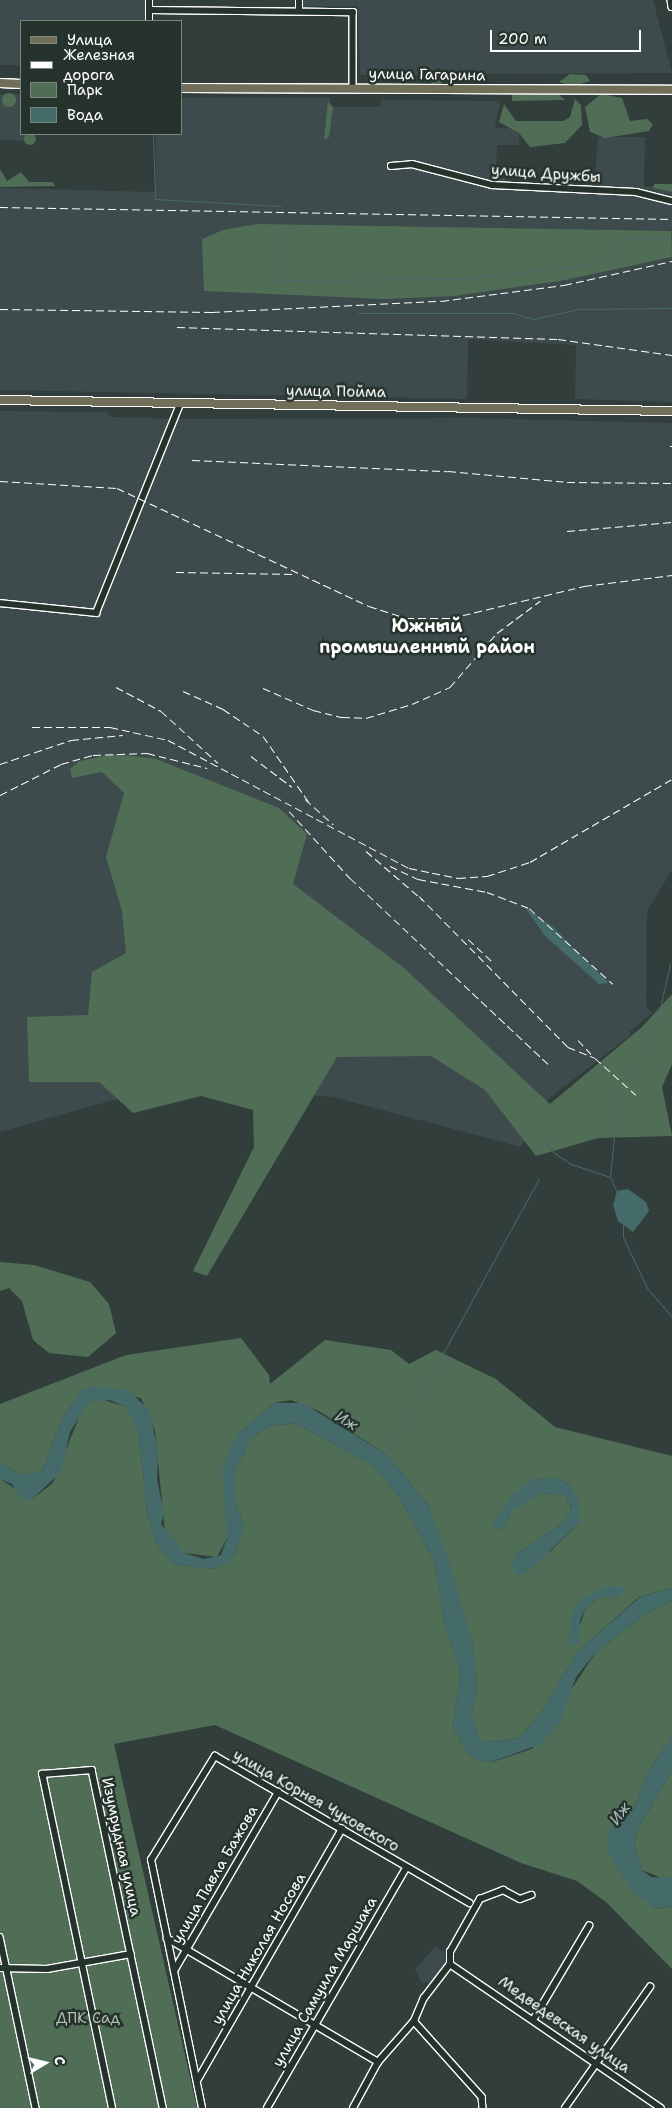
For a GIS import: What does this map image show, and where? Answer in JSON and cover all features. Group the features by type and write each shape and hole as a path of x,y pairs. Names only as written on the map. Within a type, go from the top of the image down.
{"main road":[{"path":"0,83 20,84"},
{"name":"улица Гагарина","path":"182,88 672,90"},
{"name":"улица Пойма","path":"0,400 672,411"}],"street":[{"path":"149,0 149,20"},
{"path":"299,0 299,11"},
{"path":"671,0 672,7"},
{"path":"149,10 353,12 353,88"},
{"name":"улица Дружбы","path":"391,166 412,164 492,185 636,192 672,201"},
{"path":"0,604 96,613 180,404"},
{"name":"улица Корнея Чуковского","path":"202,2108 151,1860 214,1756 406,1868 470,1903"},
{"name":"Изумрудная улица","path":"112,2108 80,1964 42,1774 92,1770 163,2108"},
{"name":"улица Павла Бажова","path":"174,1971 278,1792"},
{"name":"улица Николая Носова","path":"197,2081 342,1829"},
{"name":"улица Самуила Маршака","path":"267,2108 406,1868"},
{"path":"352,2108 378,2062 414,2021 424,1998 450,1964 450,1952 480,1899 503,1890 520,1899 531,1895"},
{"path":"535,2017 589,1926"},
{"path":"0,1937 3,1968 36,2108"},
{"path":"167,1938 378,2062"},
{"path":"3,1968 80,1964 130,1954"},
{"name":"Медведевская улица","path":"450,1964 535,2017 661,2108"},
{"path":"565,2108 650,1988"},
{"path":"414,2021 482,2097 483,2108"}],"shaded area":[{"path":"0,0 145,0 145,20 20,20 20,65 0,65"},
{"path":"303,0 653,0 672,73 360,75 358,6 303,6"},
{"path":"0,94 20,94 20,135 32,135 31,141 0,140"},
{"path":"182,98 330,98 331,107 380,107 381,100 500,101 495,128 519,128 519,145 497,145 496,178 505,178 505,183 594,186 598,137 645,137 644,187 672,184 672,402 575,399 576,345 468,339 467,399 0,390 0,188 155,192 156,135 182,135"},
{"path":"0,411 105,412 111,417 179,419 473,418 672,423 672,870 647,911 646,1006 652,1013 629,1032 631,1035 544,1102 521,1147 333,1097 173,1083 0,1132"},
{"path":"435,1947 444,1952 446,1961 432,1981 422,1983 415,1969"}],"green space":[{"path":"435,74 439,74 443,80 439,86 435,86 431,82 431,78"},
{"path":"570,74 586,75 590,81 573,86 559,82"},
{"path":"6,93 12,93 16,100 12,107 6,107 2,103 2,97"},
{"path":"512,94 559,95 565,100 512,101"},
{"path":"601,94 622,98 630,121 647,119 653,124 649,131 605,138 590,132 585,107"},
{"path":"575,99 581,105 582,125 565,143 530,147 519,133 499,122 504,104 516,121 563,121 570,117"},
{"path":"328,102 333,107 329,137 324,140"},
{"path":"25,135 35,135 35,144 25,144"},
{"path":"0,169 7,181 21,172 29,182 53,182 55,186 0,187"},
{"path":"654,184 672,184 672,192 653,188"},
{"path":"257,224 671,231 672,257 560,281 454,296 384,299 204,291 202,239 223,230"},
{"path":"113,754 156,759 279,808 307,834 293,884 404,968 550,1104 642,1027 672,994 672,1064 662,1087 672,1136 598,1138 536,1156 485,1090 431,1056 337,1057 207,1276 193,1271 254,1147 253,1110 201,1096 133,1113 99,1082 29,1082 27,1017 88,1015 92,972 126,953 122,911 106,857 124,793 102,772 72,778 70,769 80,761"},
{"path":"0,1262 34,1265 90,1282 109,1304 116,1333 88,1357 49,1353 33,1340 22,1301 9,1288 0,1291"},
{"path":"241,1338 269,1375 270,1384 325,1340 391,1350 409,1364 436,1350 496,1379 555,1427 672,1456 672,1588 639,1597 577,1652 540,1714 519,1738 487,1742 479,1738 471,1713 477,1689 473,1646 429,1506 387,1455 319,1411 291,1400 274,1403 237,1435 227,1538 217,1557 184,1553 165,1532 155,1431 141,1398 82,1390 63,1417 42,1471 21,1475 0,1462 0,1404 126,1355","holes":["552,1477 569,1484 580,1522 550,1552 516,1554 563,1523 572,1509 565,1496 543,1493 526,1498 512,1510 504,1527 495,1530 532,1480","618,1597 599,1598 586,1607 577,1634 583,1598"]},
{"name":"ДПК Сад","path":"100,1399 127,1407 132,1415 139,1434 147,1513 156,1543 173,1564 213,1569 235,1554 244,1527 236,1504 236,1469 250,1439 269,1426 295,1423 371,1464 397,1493 434,1560 446,1630 461,1671 453,1727 468,1754 480,1761 492,1762 532,1749 596,1652 647,1613 672,1601 672,1737 649,1770 633,1811 611,1829 609,1855 655,1909 672,1906 672,1969 606,1902 577,1881 521,1863 215,1725 114,1744 197,2108 0,2108 0,1479 32,1499 53,1483 81,1412 89,1402"},
{"path":"672,1770 672,1878 664,1879 642,1870 634,1845 636,1832"}],"water":[{"path":"525,907 553,927 609,983 599,984 545,936"},
{"path":"628,1189 646,1202 649,1211 633,1232 618,1221 613,1205 617,1191"},
{"name":"Иж","path":"92,1386 129,1391 149,1410 158,1450 157,1479 164,1514 161,1524 184,1553 204,1559 221,1555 227,1538 222,1468 237,1435 274,1403 303,1403 387,1455 429,1506 448,1558 473,1646 477,1689 471,1713 479,1737 487,1742 519,1738 540,1714 577,1652 640,1597 672,1588 672,1601 647,1613 596,1652 576,1677 560,1722 541,1744 491,1762 480,1761 468,1754 453,1727 461,1671 446,1630 434,1560 397,1493 371,1464 295,1423 269,1426 250,1439 236,1469 236,1504 244,1527 235,1554 227,1564 213,1569 173,1564 156,1543 147,1513 139,1434 126,1407 110,1400 89,1402 70,1432 61,1472 32,1499 24,1501 12,1484 0,1479 0,1462 21,1475 42,1471 63,1417 82,1390"},
{"path":"552,1477 569,1484 578,1499 580,1522 527,1573 516,1575 511,1563 516,1554 563,1523 572,1508 565,1496 543,1493 512,1510 504,1527 495,1530 493,1523 513,1494 532,1480"},
{"path":"605,1586 625,1587 618,1597 599,1598 586,1607 580,1620 579,1643 569,1647 571,1614 583,1598"},
{"name":"Иж","path":"672,1737 672,1770 636,1832 634,1845 642,1870 651,1877 672,1878 672,1906 654,1909 631,1890 609,1855 607,1841 610,1829 633,1811 649,1770"}],"waterway":[{"path":"153,135 155,199 281,206"},
{"path":"280,227 275,280 457,279 588,265 613,257 619,237 672,238"},
{"path":"358,313 513,313 533,319 579,309 672,308"},
{"path":"627,1082 655,1030 670,964"},
{"path":"610,1176 615,1128 612,1106 623,1088"},
{"path":"544,1127 544,1140 553,1152 571,1164 610,1177 617,1192"},
{"path":"387,1455 539,1179"},
{"path":"623,1225 623,1237 647,1288 672,1317"}],"railway":[{"path":"0,207 672,219"},
{"path":"0,309 212,312 441,301 564,285 672,261"},
{"path":"177,327 558,339 672,355"},
{"path":"192,460 448,471 567,482 672,483"},
{"path":"0,481 117,488 369,606 406,618 451,618 584,586 672,575"},
{"path":"567,531 672,522"},
{"path":"176,572 296,574"},
{"path":"263,688 313,710 342,717 366,718 412,704 450,687 497,633 540,601"},
{"path":"116,687 161,711 218,763"},
{"path":"183,691 223,709 263,736 310,804"},
{"path":"32,727 110,727 168,740 409,868 458,878 487,876 530,862 672,779"},
{"path":"0,764 71,740 123,735"},
{"path":"0,795 61,764 93,755 147,753 207,768"},
{"path":"251,756 292,787"},
{"path":"305,799 333,824"},
{"path":"289,811 350,878 548,1064"},
{"path":"366,851 423,900"},
{"path":"390,866 418,879 487,892 529,908 613,984"},
{"path":"419,896 568,1047 595,1058 636,1095"},
{"path":"468,939 494,963"},
{"path":"578,1040 591,1054"}],"district":[{"name":"Южный промышленный район","path":"427,638"}]}
